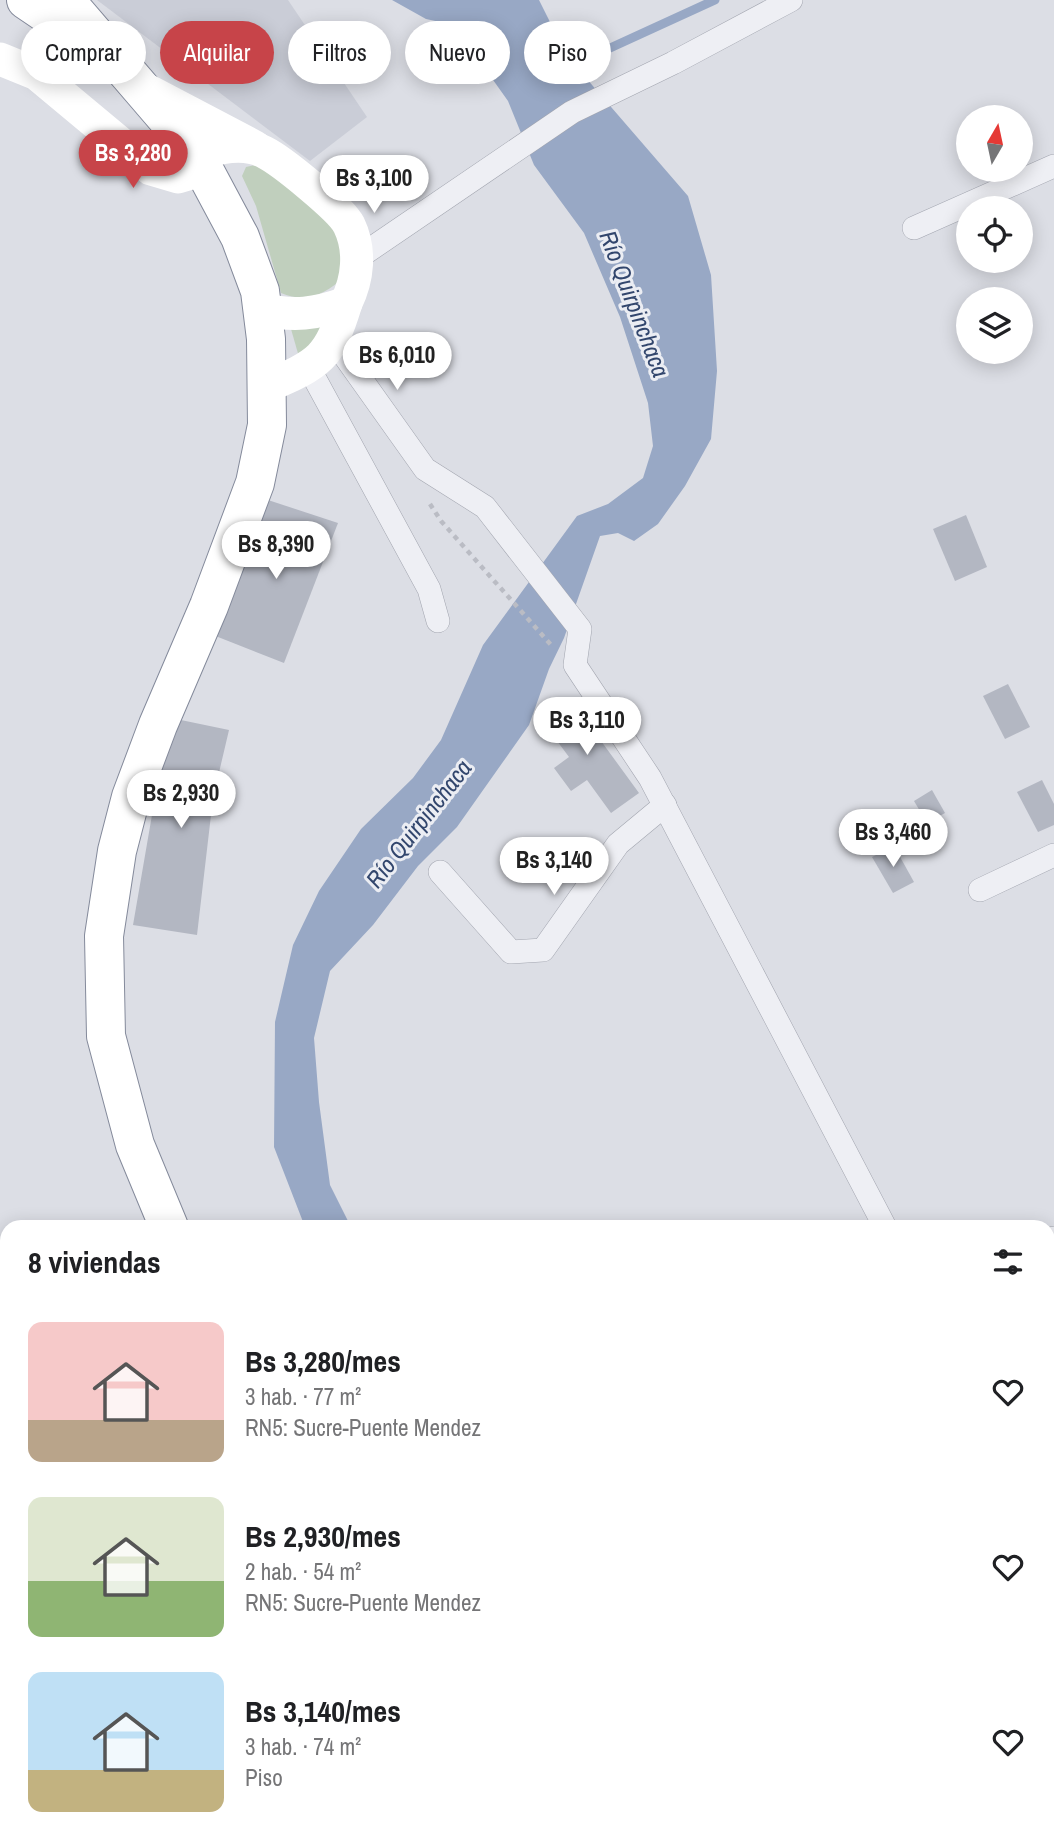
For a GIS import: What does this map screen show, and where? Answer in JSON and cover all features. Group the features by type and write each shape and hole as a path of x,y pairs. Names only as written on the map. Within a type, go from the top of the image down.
{"highway":[{"path":"26,0 57,21"},
{"path":"65,0 83,21"},
{"path":"140,84 201,163 240,237 260,291 268,386 267,425 255,483 209,606 131,797 117,851 104,936 106,1037 135,1145 166,1220"}],"street":[{"path":"356,258 572,112 673,63 791,0"},
{"path":"0,59 37,74 151,169 178,177 201,163 212,149 232,147 263,151"},
{"path":"144,88 263,151 340,212 354,239 357,272 334,341 309,368 268,386"},
{"path":"914,228 1054,166"},
{"path":"262,309 288,316 317,313 346,303"},
{"path":"334,341 425,469 485,507 580,629 575,665 665,805 881,1220"},
{"path":"309,368 429,589 438,621"},
{"path":"440,872 510,952 543,950 618,844 665,805"},
{"path":"980,890 1054,855"}],"path":[{"path":"441,521 558,652"}],"shaded area":[{"path":"97,0 288,0 302,21 288,21 288,84 345,84 367,117 310,161 208,84 274,84 274,21 160,21 160,48 146,37 146,21 125,21"}],"green space":[{"path":"255,165 273,173 346,234 344,277 330,288 299,298 281,293 256,206 242,176 246,167"},
{"path":"333,322 299,357 291,329"}],"water":[{"name":"Río Quirpinchaca","path":"392,0 539,0 550,21 524,21 524,84 591,84 688,196 711,275 717,371 711,439 685,486 658,524 634,541 618,533 600,536 564,638 549,669 529,725 457,827 418,866 373,925 330,971 314,1038 330,1185 348,1220 302,1220 274,1147 275,1022 293,945 319,891 361,829 413,778 441,740 483,645 577,516 608,504 643,478 653,446 648,403 620,317 584,233 534,165 508,101 496,84 510,84 510,21 426,19"}],"building":[{"path":"268,500 338,523 284,663 213,635"},
{"path":"966,515 987,567 955,581 933,529"},
{"path":"1008,684 1030,727 1005,739 983,696"},
{"path":"569,697 639,793 611,813 587,780 571,791 554,768 569,757 540,718"},
{"path":"176,719 229,730 213,798 197,935 133,925 157,786"},
{"path":"1042,780 1054,804 1054,825 1038,832 1017,792"},
{"path":"932,790 945,813 927,823 914,801"},
{"path":"894,846 914,882 893,893 872,857"}],"waterway":[{"path":"611,48 715,0"}]}
